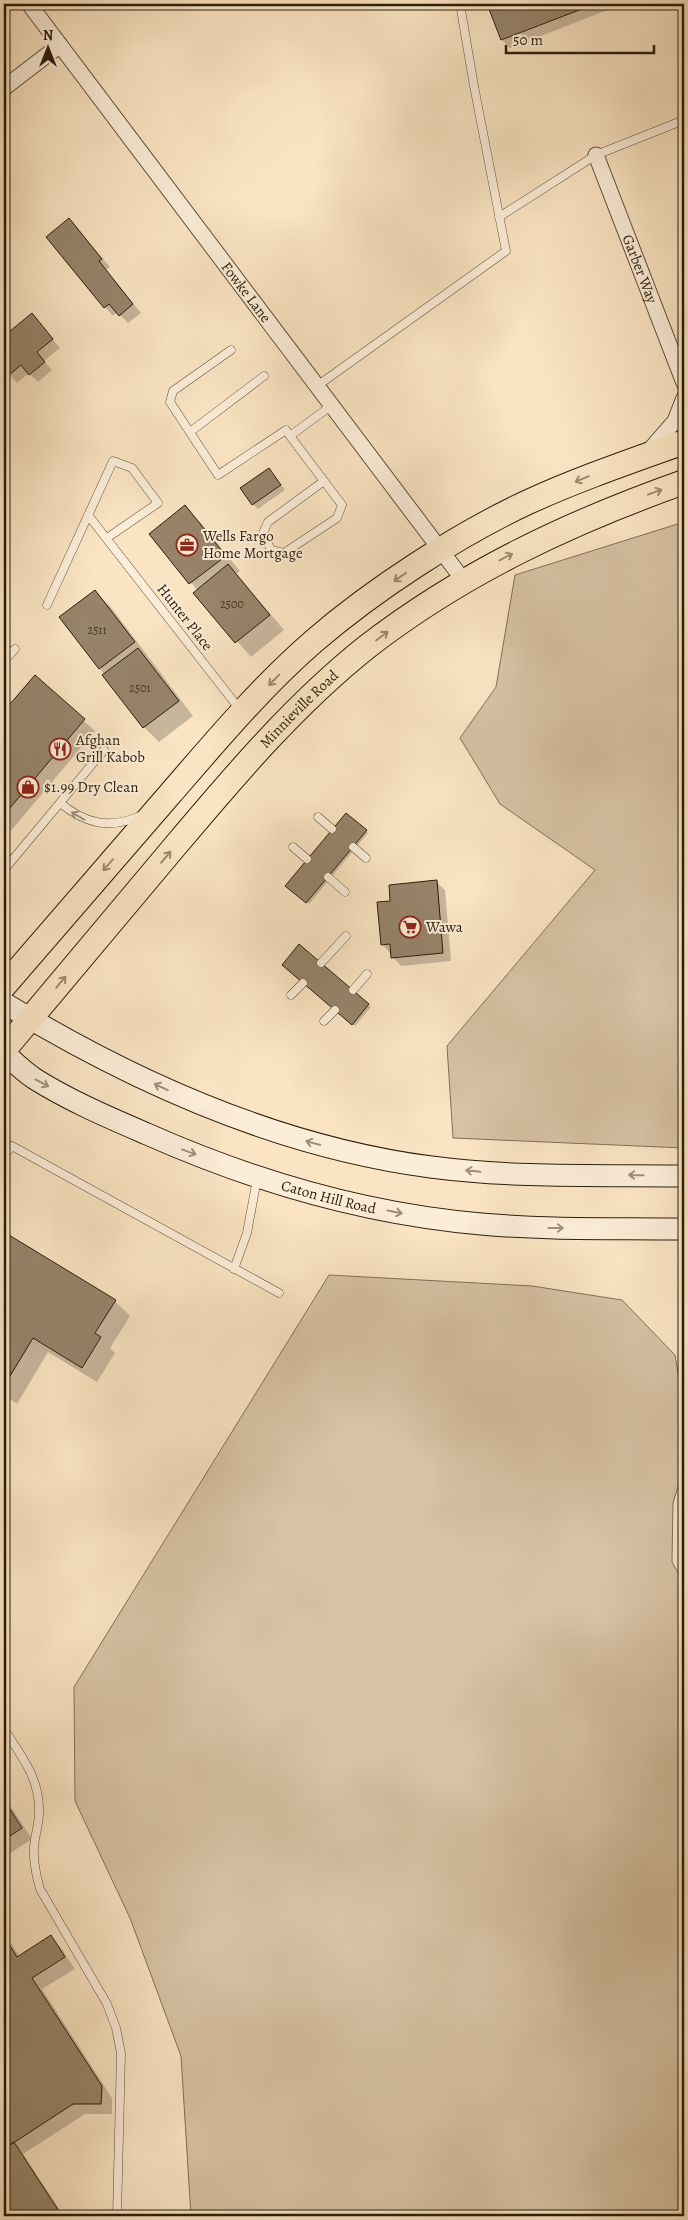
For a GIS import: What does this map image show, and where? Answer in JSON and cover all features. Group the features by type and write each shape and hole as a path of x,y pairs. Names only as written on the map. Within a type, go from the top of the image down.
{"main road":[{"path":"4,986 242,712 300,655 336,623 477,528 526,503 594,474 684,442"},
{"name":"Minnieville Road","path":"4,1052 204,811 276,732 329,680 367,647 464,581 501,559 576,523 684,482"},
{"path":"4,1003 30,1019 130,1072 195,1102 288,1136 352,1153 431,1167 496,1173 684,1176"},
{"name":"Caton Hill Road","path":"4,1052 35,1079 112,1119 180,1149 258,1177 335,1200 414,1216 471,1223 547,1228 684,1228"}],"street":[{"name":"Fowke Lane","path":"29,4 464,581"},
{"path":"4,88 60,45"},
{"name":"Garber Way","path":"596,155 684,383"},
{"path":"645,456 672,425 684,398"}],"lane":[{"path":"317,386 506,251 460,4"},
{"path":"499,217 596,155 684,120"},
{"path":"231,350 173,391 170,402 218,475 286,430 342,505 337,518 284,553 271,550 263,534 268,522 324,481"},
{"path":"190,432 264,376"},
{"path":"290,436 332,405"},
{"path":"46,605 113,461 132,468 158,504 107,538"},
{"name":"Hunter Place","path":"88,515 242,712"},
{"path":"4,661 14,649"},
{"path":"4,870 104,750"},
{"path":"60,803 86,820 121,822 132,820 157,807 169,795"},
{"path":"318,817 332,829"},
{"path":"353,846 366,858"},
{"path":"293,847 307,859"},
{"path":"328,877 345,892"},
{"path":"321,963 346,936"},
{"path":"353,990 367,974"},
{"path":"291,995 303,982"},
{"path":"324,1021 335,1010"},
{"path":"4,1156 12,1146 279,1293"},
{"path":"234,1268 247,1233 258,1177"},
{"path":"4,1729 30,1770 37,1789 40,1810 34,1847 34,1869 40,1889 107,2004 116,2028 121,2053 117,2216"}],"shaded area":[{"path":"684,522 684,1148 453,1138 447,1046 595,870 500,804 460,738 496,687 515,575"},
{"path":"329,1275 532,1286 622,1300 675,1355 684,1409 684,1467 673,1503 672,1562 684,1583 684,2216 191,2216 181,2056 130,1918 75,1801 74,1687"}],"building":[{"path":"487,4 595,4 501,40"},
{"path":"69,218 102,259 99,261 133,304 119,316 109,304 104,308 46,237"},
{"path":"32,313 53,339 37,352 45,362 29,375 21,365 8,376 4,371 4,336"},
{"path":"269,468 281,485 252,505 240,488"},
{"name":"Wells Fargo Home Mortgage","path":"185,505 226,556 189,584 149,534"},
{"path":"228,564 270,615 235,643 193,593"},
{"path":"95,590 135,642 99,669 59,617"},
{"path":"138,648 179,701 143,728 102,675"},
{"path":"35,675 85,719 4,815 4,711"},
{"path":"346,813 367,830 306,903 285,886"},
{"name":"Wawa","path":"437,880 443,953 391,958 390,944 381,945 377,902 390,901 389,885"},
{"path":"299,944 369,1004 352,1025 282,965"},
{"path":"4,1232 116,1300 95,1333 101,1337 82,1368 33,1338 4,1386"},
{"path":"4,1800 22,1828 4,1840"},
{"path":"51,1935 65,1957 32,1978 102,2086 101,2104 73,2104 4,2149 4,1936 17,1957"},
{"path":"14,2142 62,2216 4,2216 4,2149"}],"place":[{"name":"Wells Fargo Home Mortgage","path":"187,545"},
{"name":"Afghan Grill Kabob","path":"60,749"},
{"name":"$1.99 Dry Clean","path":"28,787"},
{"name":"Wawa","path":"410,927"}]}
